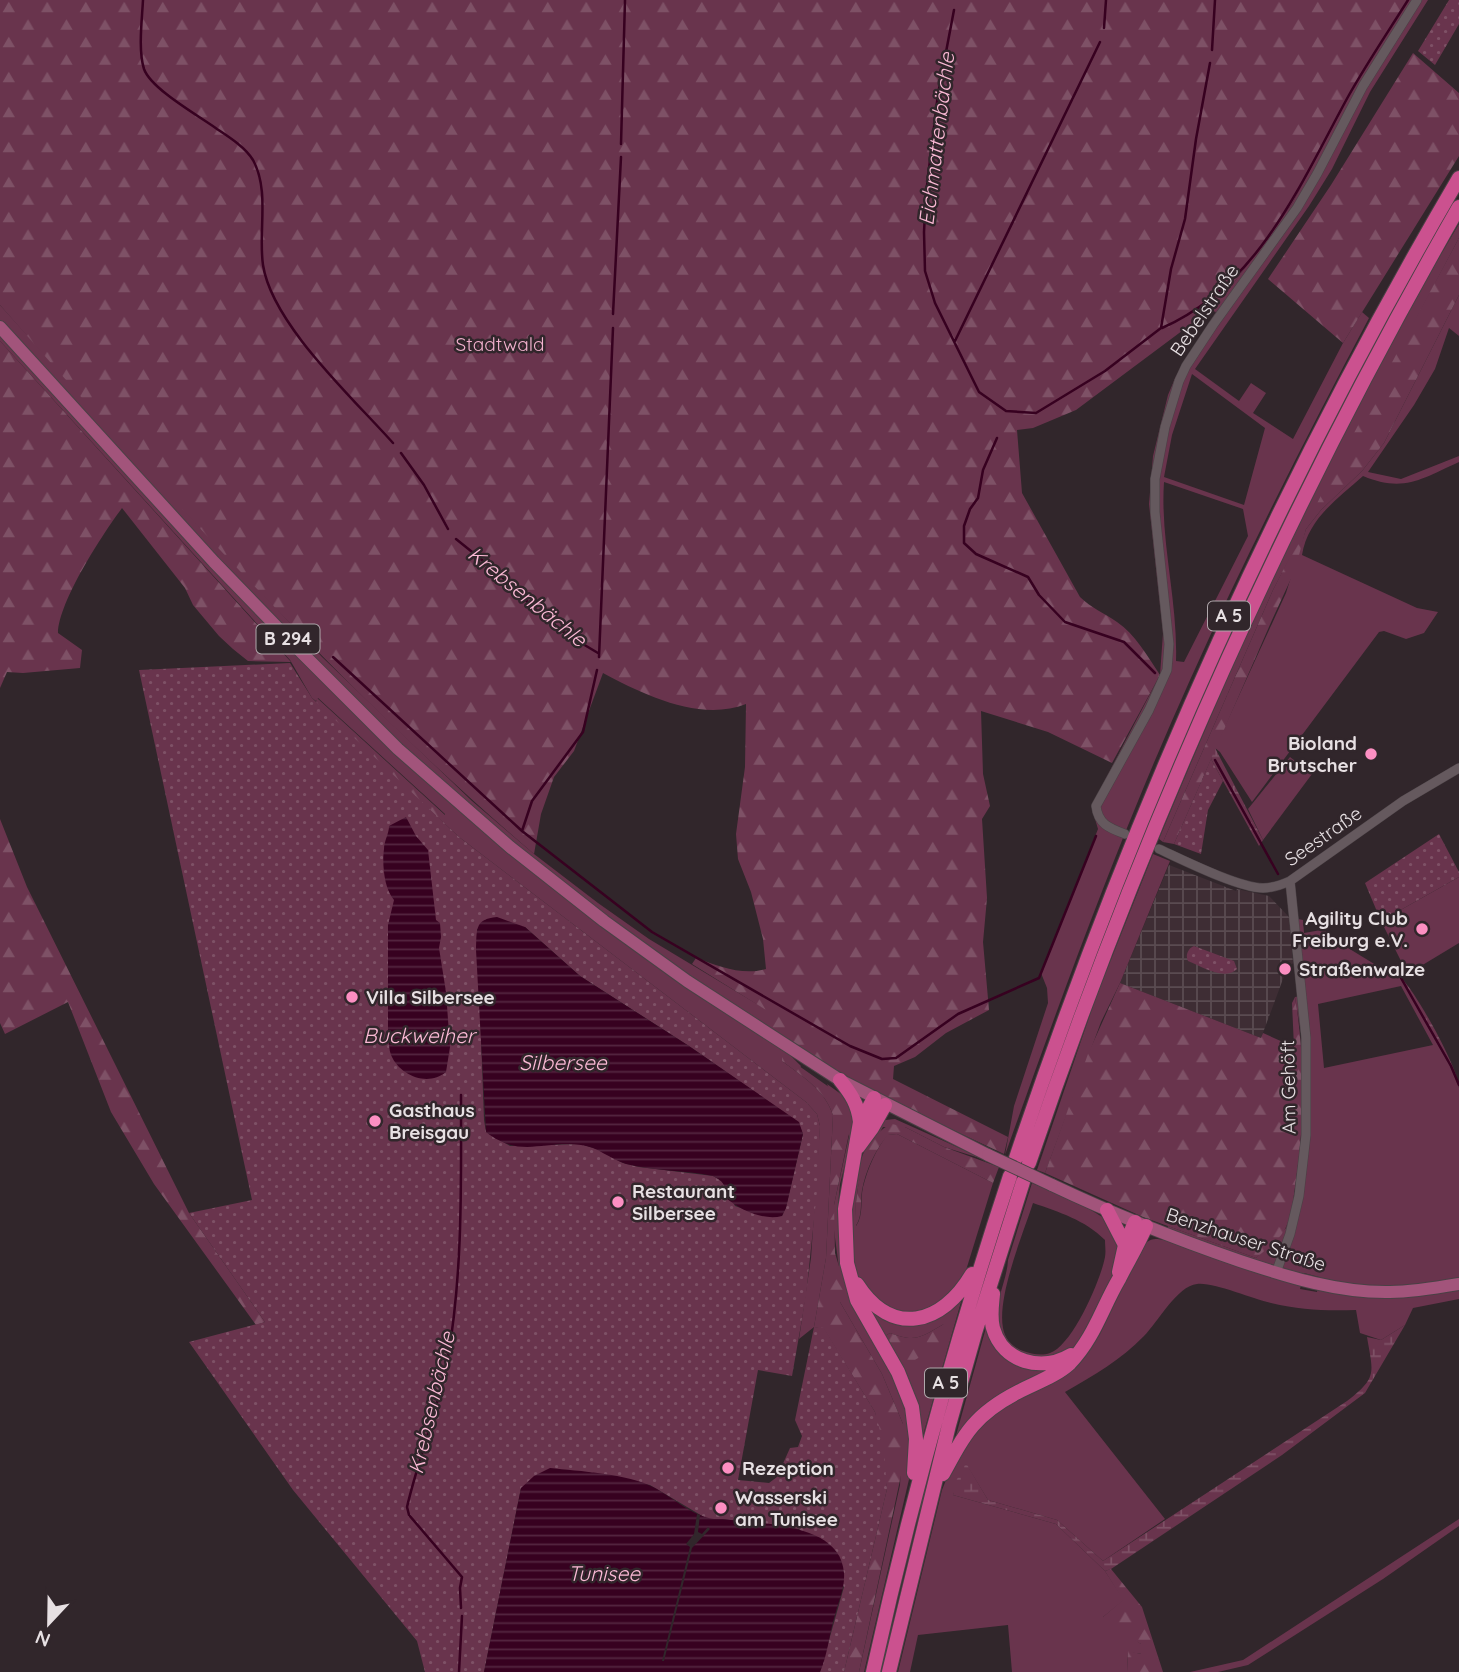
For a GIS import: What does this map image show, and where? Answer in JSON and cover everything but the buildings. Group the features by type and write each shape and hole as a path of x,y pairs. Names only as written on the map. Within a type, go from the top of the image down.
{"highway":[{"name":"A 5","path":"1459,178 1385,307 1330,411 1214,651 1152,791 1102,916 1022,1161 1151,833 1271,562 1337,429 1459,207"},
{"path":"839,1080 859,1108 857,1148 847,1186 844,1226 850,1274 866,1299 894,1317 912,1319 934,1314 961,1292 984,1254"},
{"path":"860,1122 880,1102"},
{"path":"857,1148 872,1128 880,1102"},
{"name":"A 5","path":"873,1672 910,1513 984,1254 1016,1179 996,1267 975,1333 931,1497 889,1672"},
{"path":"1107,1210 1125,1245"},
{"path":"1118,1280 1125,1245 1141,1224"},
{"path":"931,1497 956,1447 983,1414 999,1402 1059,1370 1081,1349 1099,1323 1118,1280 1131,1259 1141,1224"},
{"name":"A 5","path":"996,1267 992,1323 998,1339 1009,1352 1027,1363 1044,1364 1062,1360 1081,1349"},
{"name":"A 5","path":"850,1274 857,1300 898,1372 912,1407 916,1440 910,1513"}],"main road":[{"name":"B 294","path":"0,327 214,562 398,750 510,847 604,921 687,981 839,1080 988,1155 1141,1224"},
{"name":"Benzhauser Straße","path":"1141,1224 1276,1273 1318,1284 1389,1292 1459,1284"}],"street":[{"name":"Bebelstraße","path":"1125,834 1107,827 1097,815 1099,798 1163,682 1168,659 1169,644 1155,512 1155,479 1165,427 1179,382 1186,366 1213,325 1297,208 1363,86 1417,0"},
{"name":"Seestraße","path":"1159,849 1242,884 1262,888 1279,886 1393,808 1459,768"},
{"name":"Am Gehöft","path":"1276,1273 1290,1234 1299,1196 1307,1135 1306,1038 1290,881"},
{"path":"1279,886 1291,898"}],"shaded area":[{"path":"1169,865 1236,891 1237,889 1269,896 1289,917 1293,963 1286,971 1261,1038 1120,983"}],"green space":[{"name":"Stadtwald","path":"0,0 1408,0 1353,88 1292,204 1230,288 1210,310 1076,410 1033,428 1017,430 1022,493 1080,597 1130,633 1160,675 1112,763 1048,732 981,711 983,774 990,806 982,819 987,898 983,942 989,1010 946,1033 915,1057 894,1066 893,1079 1008,1137 1004,1154 879,1095 813,1057 762,1024 766,1010 692,964 696,958 739,971 766,969 763,939 751,892 738,859 736,834 745,767 746,704 728,709 691,708 636,690 603,673 574,751 554,777 541,814 534,854 462,791 324,658 192,519 0,305"},
{"path":"1408,0 1428,0 1370,92 1332,169 1309,206 1195,369 1239,401 1251,383 1266,393 1253,413 1293,439 1362,312 1369,318 1254,543 1164,738 1093,916 1005,1155 1014,1106 1048,1003 1047,988 1041,973 1098,829 1093,803 1160,675 1163,633 1149,504 1153,456 1168,395 1176,376 1216,312 1210,310 1230,288 1292,204 1353,88","holes":["1192,374 1265,428 1244,505 1164,477 1172,435","1164,482 1243,509 1248,536 1184,662 1176,661 1164,526"]},
{"path":"1449,0 1459,0 1459,24 1435,65 1418,51"},
{"path":"1413,53 1459,93 1459,156 1343,343 1268,279 1331,185"},
{"path":"1459,224 1459,238 1273,590 1163,842 1159,839 1192,760 1297,526 1375,373"},
{"path":"1459,238 1459,295 1384,443 1362,471 1321,510 1306,529 1295,570 1174,844 1163,842 1273,590"},
{"path":"1459,295 1459,336 1449,328 1435,369 1368,472 1401,479 1459,456 1459,462 1423,478 1401,484 1363,476 1317,520 1305,542 1302,555 1417,608 1438,612 1424,633 1406,639 1384,631 1379,632 1252,802 1215,748 1286,593 1306,529 1321,510 1362,471 1384,443"},
{"path":"0,305 194,521 322,657 472,801 534,854 598,903 649,939 767,1010 788,1053 801,1066 800,1068 782,1061 818,1091 833,1115 826,1258 814,1327 799,1339 811,1258 820,1126 817,1114 806,1102 459,837 445,824 445,814 318,698 316,701 312,698 290,660 0,341"},
{"path":"0,341 291,662 248,661 233,649 193,605 185,588 122,508 73,587 60,620 58,633 82,650 80,668 7,672 0,688"},
{"path":"290,663 312,698 459,837 806,1102 817,1114 820,1126 817,1191 806,1296 792,1376 758,1370 738,1480 769,1483 777,1477 790,1448 798,1447 802,1436 795,1420 814,1327 824,1328 875,1412 883,1442 887,1489 844,1672 820,1672 844,1587 799,1529 722,1519 709,1520 650,1485 573,1471 521,1488 484,1672 425,1672 417,1641 293,1490 189,1342 265,1322 189,1213 252,1200 139,670","holes":["525,927 580,976 689,1046 798,1122 803,1134 782,1216 763,1216 735,1206 722,1181 713,1176 639,1167 580,1144 510,1146 486,1132 477,929"]},
{"path":"317,698 445,815 445,824 315,706"},
{"path":"1215,748 1263,840 1259,846 1211,759"},
{"path":"1290,757 1312,774 1263,840 1248,809"},
{"path":"1211,759 1223,781 1208,810 1201,854 1174,844"},
{"path":"0,819 27,887 189,1213 265,1322 256,1325 154,1184 111,1112 68,1002 5,1034 0,1023"},
{"path":"1439,834 1459,872 1459,877 1381,921 1365,883"},
{"path":"1153,854 1170,861 1120,983 1101,1022 1045,1173 1037,1170 1096,997"},
{"path":"1459,877 1459,943 1401,978 1452,1070 1459,1088 1459,1299 1413,1308 1405,1325 1381,1340 1360,1333 1356,1310 1293,1307 1204,1284 1190,1286 1182,1291 1135,1345 1107,1367 1065,1392 1165,1519 1103,1561 1057,1520 988,1500 966,1464 953,1495 1056,1524 1105,1571 1124,1600 1103,1617 1141,1644 1142,1654 1128,1652 1127,1672 1012,1672 1008,1625 918,1635 910,1672 898,1672 942,1490 957,1453 996,1410 1086,1354 1100,1334 1140,1251 1149,1241 1163,1240 1168,1226 1256,1258 1286,1228 1295,1191 1302,1136 1302,1039 1295,997 1301,996 1298,919 1303,920 1304,933 1321,930 1331,933 1335,940 1389,973 1400,973 1405,969 1381,921","holes":["1401,986 1433,1045 1324,1068 1318,1004","1304,1273 1319,1277 1317,1292 1300,1289"]},
{"path":"1194,946 1234,961 1237,969 1226,974 1188,961 1188,952"},
{"path":"1401,978 1435,1030 1452,1064 1459,1088 1452,1070"},
{"path":"1120,983 1261,1038 1263,1033 1294,1047 1292,1003 1295,997 1303,1088 1294,1198 1283,1232 1256,1258 1143,1217 1045,1173 1088,1054"},
{"path":"782,1054 846,1099 852,1119 834,1205 835,1253 846,1290 840,1302 882,1374 903,1424 906,1452 859,1672 844,1672 887,1489 875,1412 824,1329 814,1327 826,1258 833,1115 818,1091 782,1061"},
{"path":"827,1084 852,1102 856,1123 840,1184 840,1255 908,1405 910,1475 864,1672 859,1672 900,1485 903,1424 882,1374 840,1302 834,1205 849,1136"},
{"path":"895,1119 986,1160 944,1147 905,1127 883,1127 861,1174 856,1200 856,1226 867,1173 887,1135 897,1134 993,1183 963,1280 936,1310 895,1313 864,1290 854,1263 851,1228 856,1176 866,1148 879,1124"},
{"path":"892,1124 999,1167 993,1183 897,1134 888,1135 875,1154 866,1175 860,1214 855,1227 856,1200 867,1154 873,1140"},
{"path":"1032,1183 1091,1210 1111,1224 1117,1234 1118,1258 1104,1296 1080,1340 1071,1350 1059,1356 1025,1358 1000,1336 997,1308 1008,1260","holes":["1033,1203 1071,1217 1105,1240 1102,1267 1085,1310 1068,1338 1059,1347 1050,1353 1040,1354 1023,1351 1010,1342 1004,1332 1002,1315 1007,1283"]},
{"path":"961,1302 921,1442 901,1369 944,1324 918,1337 906,1338 890,1333 882,1338 866,1303 887,1318"},
{"path":"944,1324 949,1329 946,1340 901,1369 882,1338 890,1333 906,1338 918,1337"},
{"path":"987,1324 999,1348 1056,1366 955,1439"},
{"path":"1405,1325 1365,1393 1282,1455 1111,1569 1105,1571 1056,1524 953,1495 956,1481 966,1463 988,1500 1057,1520 1103,1561 1347,1401 1364,1386 1371,1374 1367,1337 1381,1340"},
{"path":"1459,1519 1459,1526 1383,1579 1248,1665 1218,1672 1190,1672 1243,1660"},
{"path":"1111,1569 1142,1607 1163,1672 1127,1672 1128,1651 1141,1654 1141,1644 1104,1623 1103,1617 1123,1600 1105,1571"}],"water":[{"name":"Buckweiher","path":"406,817 416,836 428,850 436,920 440,923 439,948 450,1047 446,1072 431,1079 415,1077 401,1069 391,1055 388,1038 388,925 394,900 386,883 383,855 389,826"},
{"name":"Silbersee","path":"497,917 525,927 580,976 689,1046 799,1122 803,1134 782,1216 760,1216 738,1207 726,1198 724,1184 713,1176 626,1164 581,1145 510,1145 486,1132 476,937 478,927 484,920"},
{"name":"Tunisee","path":"550,1468 631,1479 653,1487 686,1508 712,1519 796,1529 829,1544 839,1556 844,1578 820,1672 484,1672 521,1488 534,1476"}],"pier":[{"path":"697,1514 700,1515 698,1532 702,1534 708,1527 710,1529 692,1548 662,1661 690,1547 686,1544 694,1534"}],"waterway":[{"name":"Krebsenbächle","path":"143,0 142,61 148,77 165,93 236,143 253,160 261,185 263,265 281,311 316,359 393,443"},
{"path":"621,144 625,0"},
{"path":"1104,28 1106,0"},
{"path":"1212,50 1215,0"},
{"path":"1162,328 1196,309 1226,286 1252,258 1295,196 1356,83 1408,0"},
{"path":"954,10 938,94 926,194 925,271 935,303 979,392 1006,411 1036,413 1105,371 1161,328 1171,269 1185,219 1210,63"},
{"path":"955,341 1100,42"},
{"path":"613,314 621,157"},
{"path":"599,657 613,328"},
{"name":"Eichmattenbächle","path":"997,438 983,470 978,498 970,509 964,526 964,543 976,554 1028,577 1039,595 1065,622 1124,642 1155,673"},
{"name":"Krebsenbächle","path":"401,453 424,485 448,529"},
{"name":"Krebsenbächle","path":"456,539 566,634 598,653"},
{"path":"333,657 522,831 652,932 850,1046 882,1059 896,1058 958,1014 1039,978 1096,836"},
{"path":"522,831 532,801 583,732 597,670"},
{"name":"Eichmattenbächle","path":"1215,760 1278,874"},
{"name":"Eichmattenbächle","path":"1401,978 1459,1085"},
{"name":"Krebsenbächle","path":"461,1095 460,1226 453,1325 439,1395 407,1507 409,1515 462,1577 461,1608"},
{"name":"Krebsenbächle","path":"459,1672 462,1616"}],"place":[{"name":"Bioland Brutscher","path":"1371,754"},
{"name":"Agility Club Freiburg e.V.","path":"1422,929"},
{"name":"Straßenwalze","path":"1285,969"},
{"name":"Villa Silbersee","path":"352,997"},
{"name":"Gasthaus Breisgau","path":"375,1121"},
{"name":"Restaurant Silbersee","path":"618,1202"},
{"name":"Rezeption","path":"728,1468"},
{"name":"Wasserski am Tunisee","path":"721,1508"}]}
